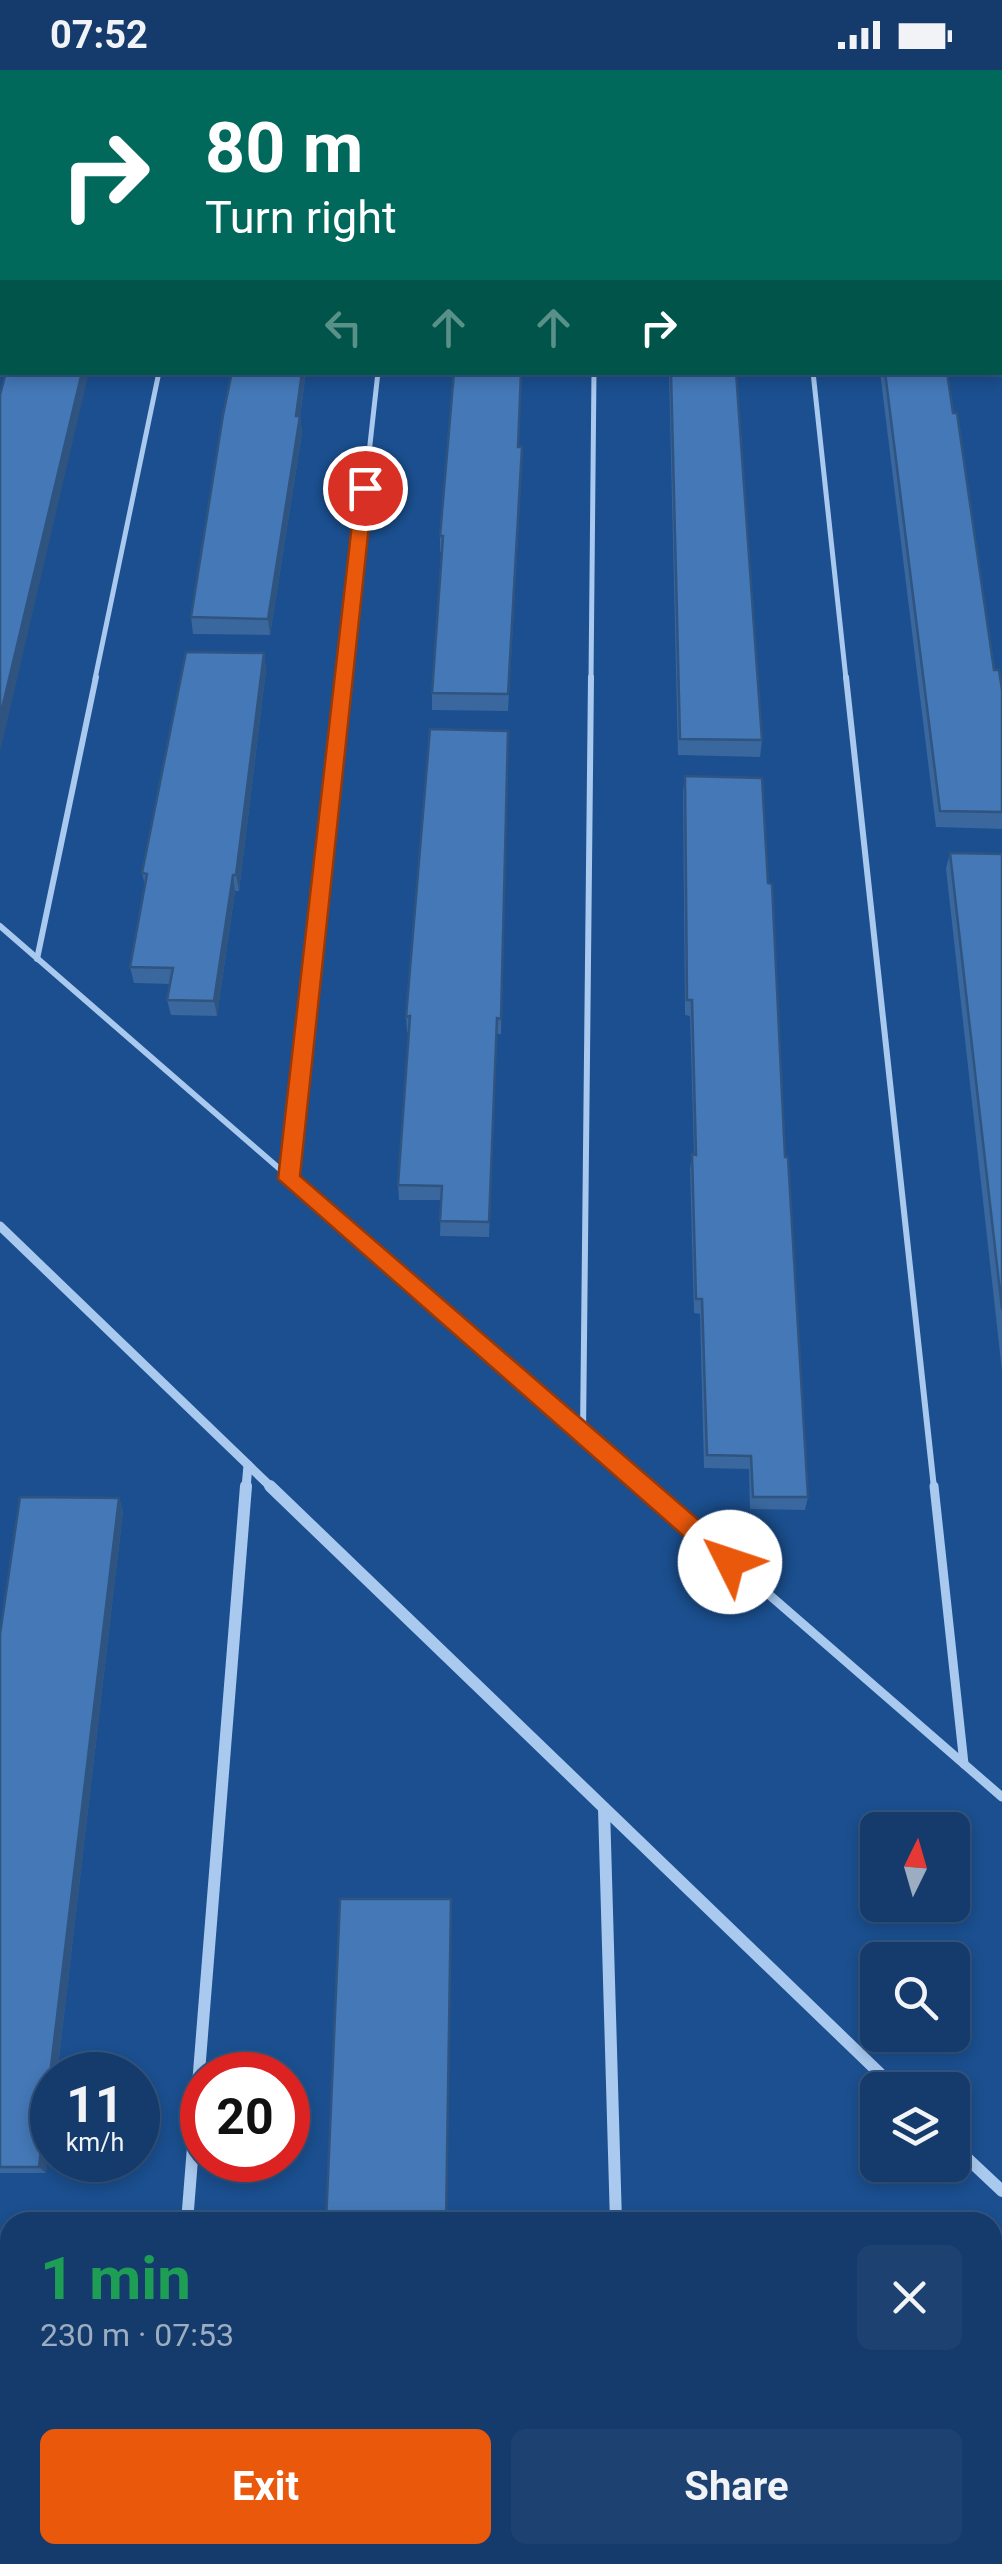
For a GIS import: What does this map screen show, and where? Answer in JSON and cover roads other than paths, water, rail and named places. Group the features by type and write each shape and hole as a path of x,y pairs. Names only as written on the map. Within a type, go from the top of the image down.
{"street":[{"path":"0,1226 878,2072"},
{"path":"188,2212 248,1464"},
{"path":"604,1808 616,2212"},
{"path":"970,2161 1002,2191"}],"lane":[{"path":"36,959 158,375"},
{"path":"289,1179 378,375"},
{"path":"584,1435 594,375"},
{"path":"813,375 964,1764"},
{"path":"0,926 1002,1797"}]}
